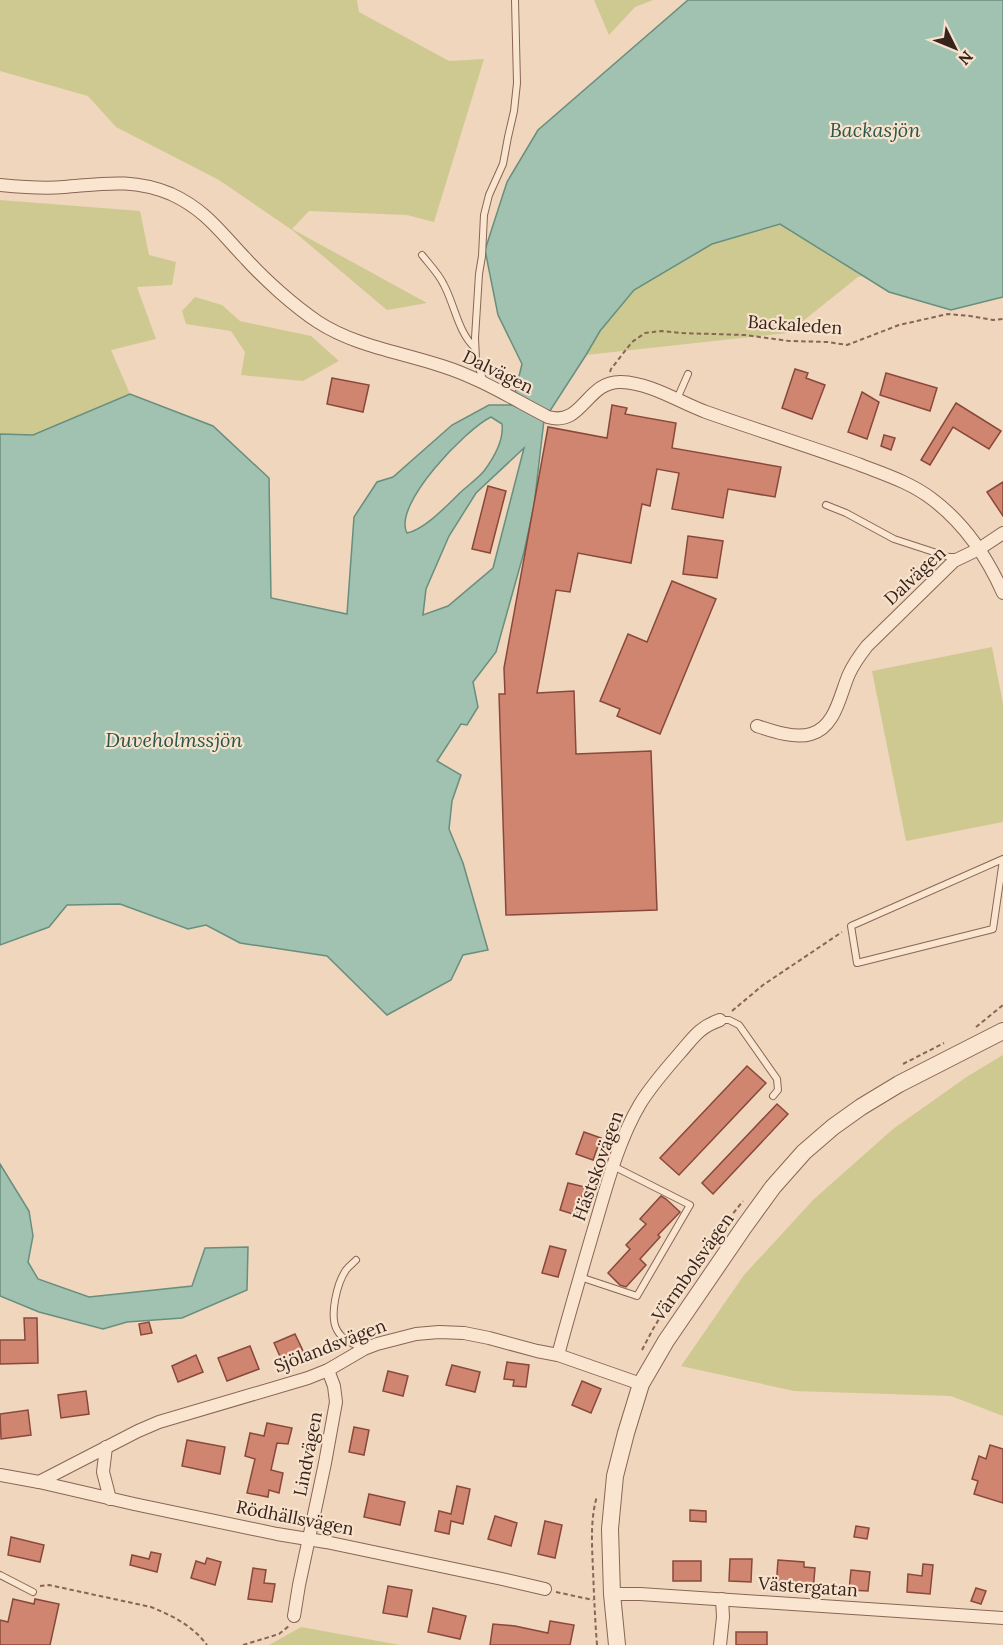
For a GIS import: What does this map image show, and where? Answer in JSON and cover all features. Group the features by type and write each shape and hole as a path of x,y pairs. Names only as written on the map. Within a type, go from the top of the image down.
{"street":[{"name":"Dalvägen","path":"0,185 35,188 116,182 148,187 171,195 206,215 247,261 318,322 358,342 442,366 485,383 548,417 559,420 568,417 576,412 600,387 610,383"},
{"path":"610,383 636,383 705,411 844,459 905,483 932,498 951,515 979,549 994,572 1003,593"},
{"name":"Dalvägen","path":"757,726 778,733 798,735 810,735 821,730 829,722 856,660 867,646 945,569 1003,533"},
{"name":"Hästskovägen","path":"558,1355 579,1277 613,1166 626,1132 651,1087 697,1033 708,1024 720,1020"},
{"name":"Värmbolsvägen","path":"617,1645 612,1594 610,1529 615,1476 641,1384 666,1341 737,1236 773,1187 804,1152 833,1127 871,1101 1003,1030"},
{"name":"Sjölandsvägen","path":"39,1482 159,1422 328,1370 364,1349 416,1334 464,1333 489,1338 558,1355 641,1384"},
{"name":"Lindvägen","path":"294,1616 336,1402 334,1386 328,1370"},
{"path":"106,1447 104,1472 110,1499"},
{"path":"0,1475 39,1482"},
{"name":"Rödhällsvägen","path":"39,1482 110,1499 502,1578 545,1589"},
{"name":"Västergatan","path":"612,1594 1003,1618"},
{"path":"720,1645 722,1599"}],"lane":[{"path":"485,383 476,360 479,274 484,215 489,195 503,164 514,111 517,83 515,0"},
{"path":"422,255 438,274 445,287 466,340 476,348"},
{"path":"677,399 688,374"},
{"path":"826,505 894,539 949,557 962,558"},
{"path":"1003,860 993,929 857,963 850,926 1003,860"},
{"path":"720,1020 729,1020 739,1025 777,1079 778,1090 773,1096"},
{"path":"579,1277 637,1296 690,1205 613,1166"},
{"path":"356,1260 346,1270 340,1281 333,1318 337,1331 348,1342 364,1349"},
{"path":"0,1575 33,1592"}],"path":[{"name":"Backaleden","path":"610,383 611,369 632,342 645,333 661,331 744,335 847,345 899,325 948,314 993,320 1003,319"},
{"path":"720,1020 763,985 850,926"},
{"path":"970,1031 1003,1005"},
{"path":"896,1068 950,1040"},
{"path":"639,1358 652,1329 692,1266 745,1199"},
{"path":"597,1645 591,1534 593,1509 599,1486"},
{"path":"33,1592 44,1585 49,1585 151,1607 189,1626 207,1645"},
{"path":"545,1589 593,1600"},
{"path":"243,1645 286,1631 294,1616"}],"shaded area":[{"path":"0,0 357,0 359,12 449,61 484,59 434,222 407,215 309,211 292,229 427,303 387,310 292,230 219,180 116,127 88,96 0,71"},
{"path":"594,0 653,0 635,7 609,35"},
{"path":"0,200 140,211 149,255 176,262 172,285 137,287 156,339 111,350 130,394 33,435 0,434"},
{"path":"780,223 864,276 858,277 788,333 586,355 600,331 634,290 712,244"},
{"path":"195,297 222,305 240,321 311,336 339,361 303,381 241,375 245,352 231,331 186,324 182,311"},
{"path":"992,647 1003,704 1003,822 906,841 872,671"},
{"path":"1003,1055 1003,1416 951,1396 794,1391 681,1366 744,1275 813,1200 893,1129 968,1076"},
{"path":"301,1627 400,1645 269,1645"}],"water":[{"name":"Duveholmssjön","path":"688,0 1003,0 1003,297 951,310 889,292 780,224 712,244 634,290 600,331 544,420 534,506 524,552 496,652 473,682 478,707 467,725 461,724 437,761 461,775 452,801 449,829 463,863 488,950 463,955 451,980 387,1015 327,956 240,943 206,925 188,929 120,904 67,905 49,927 0,945 0,434 33,435 130,394 213,426 269,478 271,598 347,614 354,517 377,482 393,477 452,425 489,405 512,405 522,364 498,315 485,250 507,182 538,130","holes":["491,417 502,424 502,430 497,449 484,471 429,521 407,533 405,520 420,487 465,436","524,448 493,568 448,606 423,615 426,589 449,536 476,493"]},
{"path":"0,1164 29,1211 33,1236 28,1262 38,1279 89,1297 192,1286 205,1248 248,1247 247,1290 182,1318 127,1322 103,1329 39,1312 0,1296"}],"building":[{"path":"795,369 808,373 806,378 825,385 812,419 782,408"},
{"path":"886,373 937,388 930,411 880,395"},
{"path":"332,378 369,385 363,412 327,404"},
{"path":"862,392 879,402 867,439 848,432"},
{"path":"956,403 1001,431 989,449 953,427 930,465 921,460"},
{"path":"612,405 627,408 625,414 676,423 672,448 781,467 775,497 728,489 723,518 672,509 679,473 657,469 650,506 642,504 631,563 578,553 570,592 556,590 537,693 574,691 576,754 651,751 657,910 506,915 499,694 505,694 504,668 548,427 607,438"},
{"path":"884,435 895,438 891,450 881,446"},
{"path":"1003,482 1003,516 987,492"},
{"path":"488,486 506,491 490,553 472,549"},
{"path":"688,536 723,541 717,578 683,574"},
{"path":"672,581 716,599 660,734 617,716 620,709 600,701 628,634 647,642"},
{"path":"747,1066 766,1083 679,1175 660,1158"},
{"path":"777,1104 788,1114 713,1194 702,1183"},
{"path":"584,1132 601,1138 593,1160 576,1154"},
{"path":"568,1183 585,1187 576,1215 560,1210"},
{"path":"661,1196 680,1212 658,1235 660,1237 640,1259 646,1265 626,1287 620,1285 608,1273 630,1249 626,1245 646,1224 640,1219"},
{"path":"550,1246 566,1250 558,1277 542,1273"},
{"path":"24,1318 37,1318 38,1363 0,1364 0,1340 25,1340"},
{"path":"149,1322 152,1333 141,1335 139,1324"},
{"path":"295,1334 304,1353 283,1363 274,1343"},
{"path":"250,1346 259,1369 227,1381 218,1358"},
{"path":"196,1355 203,1372 178,1382 172,1366"},
{"path":"507,1362 529,1365 526,1387 513,1386 514,1380 504,1379"},
{"path":"452,1365 480,1372 475,1392 446,1385"},
{"path":"388,1371 408,1376 403,1396 383,1391"},
{"path":"582,1381 601,1389 591,1413 572,1405"},
{"path":"86,1391 89,1414 61,1418 58,1395"},
{"path":"28,1410 31,1435 1,1439 0,1414"},
{"path":"267,1423 292,1428 288,1444 277,1443 271,1470 283,1473 279,1493 269,1490 268,1497 247,1493 255,1459 245,1456 250,1433 264,1436"},
{"path":"354,1427 369,1430 364,1455 349,1452"},
{"path":"187,1440 225,1447 220,1474 182,1466"},
{"path":"990,1445 1003,1449 1003,1503 974,1494 978,1481 972,1479 979,1456 986,1459"},
{"path":"457,1486 470,1489 463,1524 451,1521 449,1534 435,1531 439,1511 451,1514"},
{"path":"369,1494 405,1502 400,1525 364,1517"},
{"path":"690,1510 706,1511 706,1522 690,1521"},
{"path":"495,1516 517,1523 511,1546 488,1539"},
{"path":"545,1521 562,1525 555,1558 538,1554"},
{"path":"856,1526 869,1528 867,1539 854,1537"},
{"path":"11,1537 44,1545 40,1562 8,1555"},
{"path":"151,1552 161,1554 157,1572 130,1565 132,1555 149,1559"},
{"path":"207,1558 221,1562 215,1585 191,1578 196,1561 205,1564"},
{"path":"730,1559 752,1559 751,1582 729,1581"},
{"path":"778,1560 804,1562 804,1567 815,1568 813,1591 776,1588"},
{"path":"673,1561 701,1561 701,1581 673,1581"},
{"path":"923,1564 933,1565 930,1594 907,1592 908,1574 922,1576"},
{"path":"253,1568 266,1570 264,1583 275,1584 272,1602 248,1599"},
{"path":"851,1570 870,1572 868,1591 849,1590"},
{"path":"388,1586 412,1590 407,1617 383,1613"},
{"path":"976,1588 986,1591 981,1604 971,1601"},
{"path":"13,1599 34,1604 35,1599 59,1604 50,1645 0,1645 0,1620 8,1622"},
{"path":"433,1608 466,1616 460,1639 428,1632"},
{"path":"550,1621 574,1625 570,1645 490,1645 493,1624 548,1633"},
{"path":"736,1632 767,1632 767,1645 736,1645"}],"water label":[{"name":"Backasjön","path":"875,130"}]}
